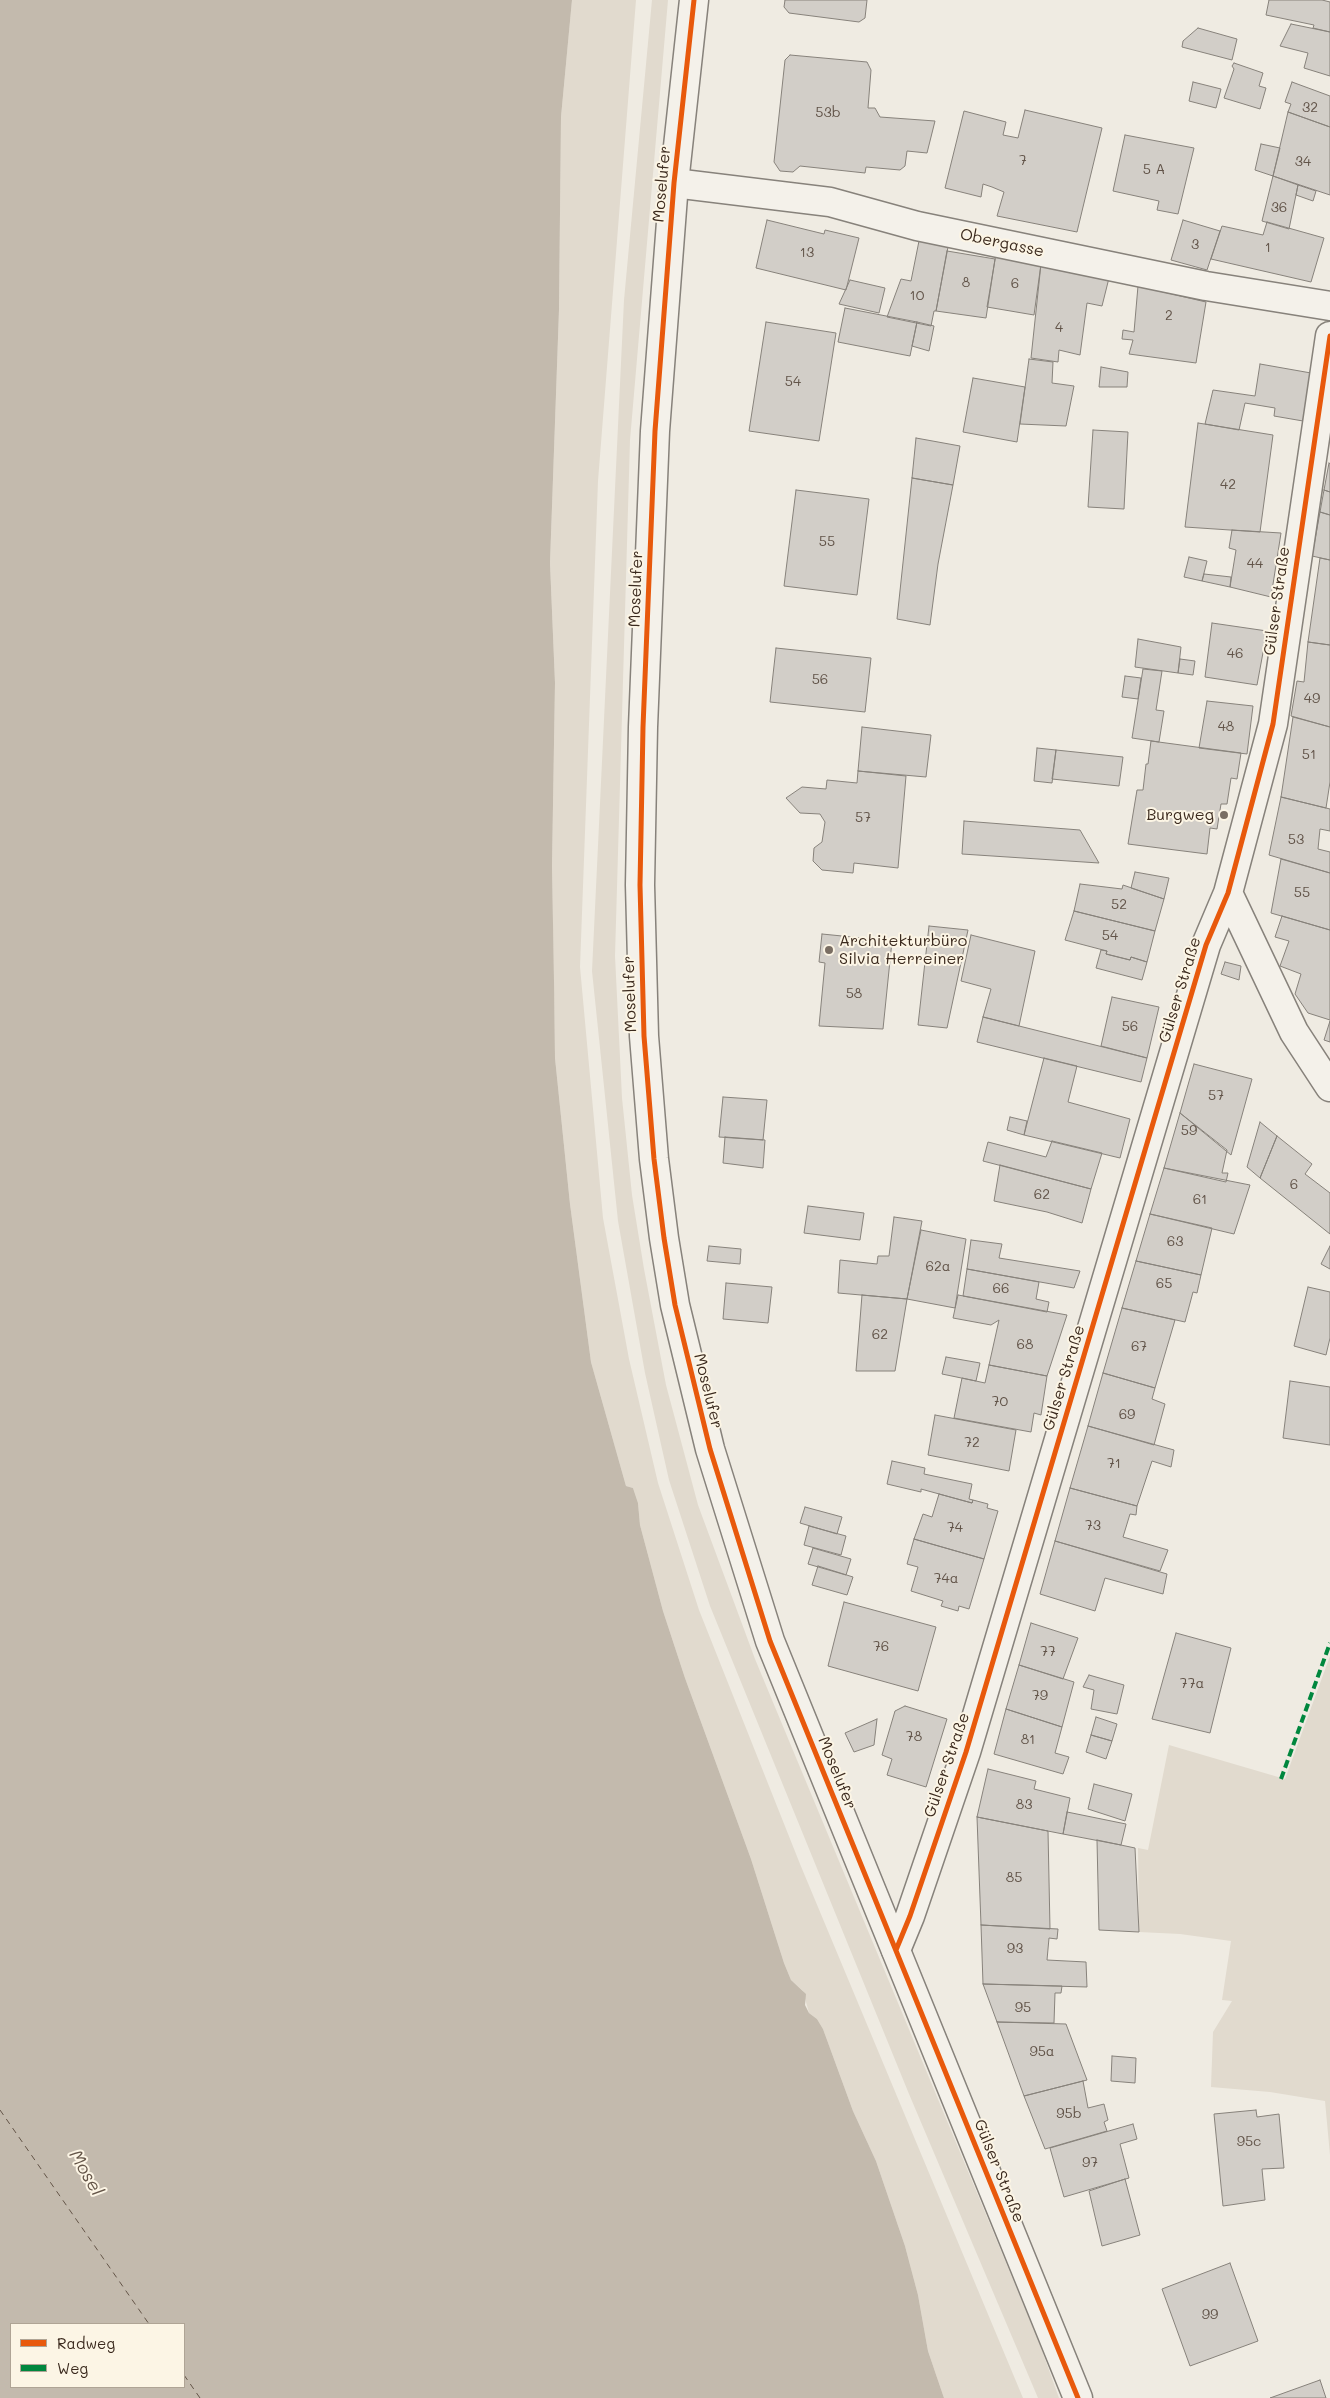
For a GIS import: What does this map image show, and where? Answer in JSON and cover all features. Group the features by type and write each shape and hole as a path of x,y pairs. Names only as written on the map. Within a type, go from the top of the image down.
{"street":[{"name":"Moselufer","path":"694,0 674,183 654,453 643,727 640,875 644,1036 660,1208 675,1306 710,1449 748,1577 770,1641 896,1950"},
{"name":"Obergasse","path":"674,183 830,202 917,226 1206,286 1330,306"},
{"name":"Gülser Straße","path":"1078,2398 896,1950 910,1916 966,1752 1206,945 1228,893 1273,724 1330,336"},
{"path":"1228,893 1294,1032 1330,1087"}],"shaded area":[{"path":"572,0 636,0 598,481 580,967 603,1218 629,1359 658,1483 699,1610 800,1864 1023,2398 944,2398 928,2351 918,2295 905,2246 876,2161 853,2111 823,2029 817,2019 809,2013 803,1991 791,1980 784,1963 751,1859 685,1678 663,1611 640,1525 638,1503 633,1488 626,1486 591,1362 570,1204 555,1058 552,866 555,683 550,563 559,310 561,117"},
{"path":"652,0 668,0 630,440 615,956 622,1098 632,1195 644,1269 666,1385 698,1505 755,1659 1039,2342 1059,2398 1038,2398 909,2094 710,1606 669,1480 645,1373 618,1221 592,971 624,300"},
{"path":"1330,1656 1330,2155 1325,2101 1270,2092 1211,2087 1213,2032 1232,2001 1222,2000 1231,1941 1180,1934 1139,1932 1138,1848 1148,1850 1169,1745 1285,1779"}],"water":[{"name":"Mosel","path":"0,0 572,0 561,117 559,310 550,563 555,683 552,866 555,1058 570,1204 591,1362 626,1486 633,1488 638,1503 640,1525 663,1611 685,1678 751,1859 784,1963 791,1980 806,1994 805,2005 809,2013 817,2019 823,2029 853,2111 876,2161 905,2246 918,2295 928,2351 944,2398 0,2398"}],"building":[{"path":"785,0 867,0 865,18 859,22 789,13 784,7"},
{"path":"1269,0 1322,0 1330,2 1330,32 1313,28 1314,25 1266,15"},
{"path":"1291,24 1330,32 1330,76 1304,68 1308,53 1280,46"},
{"path":"1198,28 1237,39 1232,60 1182,47 1183,41"},
{"path":"790,55 867,62 871,70 868,108 875,108 880,117 935,121 927,153 907,151 905,166 900,170 866,167 865,173 800,166 793,172 780,171 774,162 785,60"},
{"path":"1234,63 1263,73 1259,86 1266,88 1260,109 1224,98 1234,69 1232,66"},
{"path":"1193,82 1221,89 1216,108 1189,101"},
{"path":"1292,82 1330,96 1330,127 1288,112 1291,104 1285,102"},
{"path":"1025,110 1102,128 1077,232 997,216 1004,192 983,184 981,197 945,188 964,111 1006,122 1003,135 1018,138"},
{"path":"1288,112 1330,127 1330,195 1273,176"},
{"path":"1125,135 1194,148 1178,214 1157,210 1159,201 1113,191"},
{"path":"1261,144 1280,148 1273,176 1255,170"},
{"path":"1273,176 1298,185 1289,229 1262,221"},
{"path":"1298,185 1316,191 1313,201 1296,195"},
{"path":"767,220 824,234 825,230 859,238 846,290 756,268"},
{"path":"1183,220 1220,231 1207,270 1171,260"},
{"path":"1267,222 1324,238 1311,282 1211,259 1222,226 1263,235"},
{"path":"919,241 948,247 936,311 934,311 931,326 887,317 901,279 911,281"},
{"path":"947,251 995,259 986,318 936,311"},
{"path":"996,254 1041,264 1034,315 987,307"},
{"path":"1041,264 1109,278 1102,306 1087,303 1080,355 1059,350 1058,362 1031,358"},
{"path":"850,280 885,288 879,313 839,304"},
{"path":"1138,286 1206,302 1196,363 1129,354 1133,340 1122,339 1123,330 1134,332"},
{"path":"845,308 917,322 910,356 838,342"},
{"path":"766,322 836,333 819,441 749,431"},
{"path":"917,322 934,326 929,351 912,346"},
{"path":"1029,359 1053,362 1052,383 1074,386 1066,426 1020,424"},
{"path":"1260,364 1311,373 1303,421 1274,416 1275,408 1245,403 1239,430 1205,424 1213,390 1255,396"},
{"path":"1101,367 1128,372 1127,387 1099,387"},
{"path":"973,378 1025,387 1017,442 963,432"},
{"path":"1198,423 1273,435 1260,532 1185,527"},
{"path":"1093,430 1128,432 1124,509 1088,507"},
{"path":"916,438 960,446 953,485 912,478"},
{"path":"1330,464 1330,492 1324,490"},
{"path":"912,478 953,485 938,564 930,625 897,619"},
{"path":"796,490 869,499 857,595 784,586"},
{"path":"1324,490 1330,492 1330,515 1320,512"},
{"path":"1320,512 1330,515 1330,560 1312,556"},
{"path":"1232,530 1281,533 1271,597 1230,587 1236,550 1229,548"},
{"path":"1189,557 1207,561 1202,581 1184,577"},
{"path":"1320,558 1330,560 1330,645 1308,642"},
{"path":"1204,574 1231,577 1230,587 1202,581"},
{"path":"1212,623 1267,631 1257,685 1205,677"},
{"path":"1138,639 1181,647 1178,673 1135,667"},
{"path":"1308,642 1330,645 1330,727 1291,716 1297,681 1304,682"},
{"path":"776,648 871,658 865,712 770,702"},
{"path":"1180,659 1195,661 1193,675 1178,673"},
{"path":"1143,669 1162,671 1156,710 1164,711 1159,742 1132,738"},
{"path":"1125,676 1141,678 1138,699 1122,697"},
{"path":"1207,701 1253,706 1247,754 1199,748"},
{"path":"1293,717 1330,727 1330,782 1326,808 1281,797"},
{"path":"862,727 931,735 926,777 858,771"},
{"path":"1151,741 1241,753 1237,779 1231,778 1227,804 1221,804 1217,829 1210,828 1207,854 1128,844 1137,790 1143,790"},
{"path":"1037,748 1056,750 1052,783 1034,781"},
{"path":"1056,750 1123,757 1119,786 1052,779"},
{"path":"858,771 906,776 898,868 854,863 853,873 822,870 813,861 814,848 822,842 825,822 820,814 800,813 786,798 802,787 826,789 827,780 857,783"},
{"path":"1281,797 1330,809 1330,831 1320,829 1318,849 1330,852 1330,873 1269,855"},
{"path":"964,821 1080,830 1099,863 962,854"},
{"path":"1281,859 1330,873 1330,930 1271,913"},
{"path":"1135,872 1169,878 1164,899 1131,888"},
{"path":"1080,884 1122,889 1123,885 1164,899 1155,931 1074,911"},
{"path":"1074,911 1155,931 1147,962 1131,957 1130,960 1106,954 1107,951 1065,940"},
{"path":"1282,916 1330,930 1330,1020 1308,1013 1295,994 1301,974 1280,966 1289,941 1275,937"},
{"path":"929,926 968,930 947,1028 918,1025"},
{"path":"822,934 892,941 883,1029 819,1026 825,963 819,962"},
{"path":"971,935 1035,951 1019,1026 983,1017 991,989 961,981"},
{"path":"1101,950 1107,951 1106,954 1130,960 1131,957 1147,962 1142,980 1096,968"},
{"path":"1225,962 1241,966 1239,980 1221,974"},
{"path":"1112,997 1159,1007 1147,1058 1101,1046"},
{"path":"983,1017 1147,1058 1141,1082 977,1042"},
{"path":"1330,1021 1330,1042 1324,1040"},
{"path":"1044,1058 1077,1066 1068,1102 1130,1119 1120,1158 1024,1135"},
{"path":"1194,1064 1252,1079 1231,1155 1180,1113"},
{"path":"723,1097 767,1100 763,1140 719,1137"},
{"path":"1180,1113 1227,1150 1222,1173 1228,1173 1226,1182 1164,1168"},
{"path":"1010,1117 1027,1121 1024,1135 1007,1130"},
{"path":"1260,1122 1277,1136 1260,1178 1247,1167"},
{"path":"1277,1136 1312,1164 1305,1174 1330,1193 1330,1234 1260,1178"},
{"path":"725,1137 765,1140 763,1168 723,1163"},
{"path":"1052,1141 1102,1153 1091,1189 983,1161 988,1142 1046,1157"},
{"path":"1000,1165 1091,1189 1082,1223 1047,1212 994,1201"},
{"path":"1164,1168 1250,1185 1234,1234 1150,1214"},
{"path":"808,1206 864,1213 860,1240 804,1233"},
{"path":"1150,1214 1212,1228 1201,1275 1136,1261"},
{"path":"894,1217 922,1221 907,1299 838,1293 840,1260 877,1264 878,1256 889,1256"},
{"path":"921,1230 966,1239 955,1308 907,1299"},
{"path":"971,1240 1002,1244 999,1258 1080,1271 1074,1288 967,1269"},
{"path":"709,1246 741,1249 740,1264 707,1261"},
{"path":"1330,1246 1330,1269 1321,1264"},
{"path":"1136,1261 1201,1275 1197,1293 1193,1292 1185,1322 1122,1308"},
{"path":"967,1269 1039,1282 1036,1299 1049,1302 1047,1312 963,1296"},
{"path":"726,1283 772,1287 768,1323 723,1319"},
{"path":"1308,1287 1330,1292 1330,1338 1326,1355 1294,1346"},
{"path":"862,1295 907,1299 895,1371 856,1371"},
{"path":"958,1295 1067,1315 1047,1376 989,1365 999,1320 991,1325 953,1318"},
{"path":"1122,1308 1175,1320 1155,1388 1103,1373"},
{"path":"946,1357 980,1363 976,1381 942,1374"},
{"path":"989,1365 1047,1376 1041,1415 1034,1413 1031,1432 954,1418 962,1378 985,1383"},
{"path":"1103,1373 1155,1388 1152,1399 1165,1404 1154,1445 1088,1426"},
{"path":"1290,1381 1330,1387 1330,1445 1283,1438"},
{"path":"935,1415 1016,1430 1009,1471 928,1455"},
{"path":"1088,1426 1174,1450 1171,1467 1152,1461 1137,1506 1070,1488"},
{"path":"892,1461 925,1468 924,1474 972,1484 969,1499 973,1500 972,1503 921,1489 921,1492 887,1484"},
{"path":"1070,1488 1137,1506 1136,1515 1130,1514 1123,1537 1168,1550 1160,1571 1055,1541"},
{"path":"939,1494 972,1503 973,1500 988,1504 987,1508 998,1511 984,1559 914,1539 923,1514 932,1517"},
{"path":"805,1507 842,1517 837,1534 800,1523"},
{"path":"809,1526 846,1536 841,1555 804,1545"},
{"path":"914,1539 984,1559 969,1609 959,1606 958,1611 941,1606 943,1601 911,1591 918,1567 907,1564"},
{"path":"1055,1541 1167,1574 1163,1594 1105,1578 1095,1611 1040,1594"},
{"path":"813,1548 851,1559 846,1575 808,1564"},
{"path":"818,1566 853,1577 847,1595 812,1585"},
{"path":"844,1602 936,1627 918,1691 828,1666"},
{"path":"1031,1623 1078,1638 1063,1679 1019,1665"},
{"path":"1176,1633 1231,1648 1210,1733 1152,1719"},
{"path":"1019,1665 1074,1682 1062,1727 1006,1709"},
{"path":"1089,1675 1124,1685 1117,1714 1091,1709 1094,1690 1083,1687"},
{"path":"905,1706 947,1719 926,1787 887,1775 892,1759 882,1755 895,1711"},
{"path":"1006,1709 1062,1727 1055,1753 1069,1757 1063,1774 994,1754"},
{"path":"1096,1717 1117,1724 1112,1741 1091,1735"},
{"path":"877,1719 874,1745 854,1752 845,1733"},
{"path":"1091,1735 1112,1741 1106,1759 1086,1752"},
{"path":"988,1769 1036,1781 1034,1789 1070,1798 1063,1834 977,1817"},
{"path":"1094,1784 1132,1794 1125,1821 1088,1809"},
{"path":"1067,1812 1126,1824 1121,1845 1063,1834"},
{"path":"977,1817 1048,1831 1050,1929 981,1925"},
{"path":"1097,1840 1135,1848 1139,1932 1099,1930"},
{"path":"981,1925 1058,1929 1057,1939 1049,1938 1047,1960 1086,1962 1087,1987 983,1984"},
{"path":"983,1984 1062,1986 1061,1993 1055,1993 1054,2023 997,2022"},
{"path":"997,2022 1066,2024 1087,2080 1024,2096"},
{"path":"1112,2056 1136,2058 1135,2083 1111,2081"},
{"path":"1083,2081 1088,2108 1104,2104 1108,2120 1104,2122 1107,2131 1045,2149 1024,2096"},
{"path":"1256,2110 1257,2117 1279,2114 1284,2168 1262,2169 1265,2200 1223,2206 1214,2114"},
{"path":"1133,2124 1137,2139 1120,2144 1129,2178 1064,2197 1050,2148"},
{"path":"1125,2179 1140,2235 1102,2246 1089,2191"},
{"path":"1230,2263 1258,2341 1190,2366 1162,2289"},
{"path":"1320,2380 1326,2398 1270,2398"}],"ferry route":[{"path":"0,2110 148,2323"},
{"path":"185,2376 200,2398"}],"marked path":[{"path":"1281,1779 1330,1643"}],"cycle path":[{"path":"694,0 674,183 655,431 643,727 640,885 644,1036 654,1159 664,1238 675,1305 710,1449 770,1641 1078,2398"},
{"path":"896,1950 910,1916 966,1752 1206,945 1228,893 1273,724 1330,336"}],"place":[{"name":"Burgweg","path":"1224,815"},
{"name":"Architekturbüro Silvia Herreiner","path":"829,950"}]}
